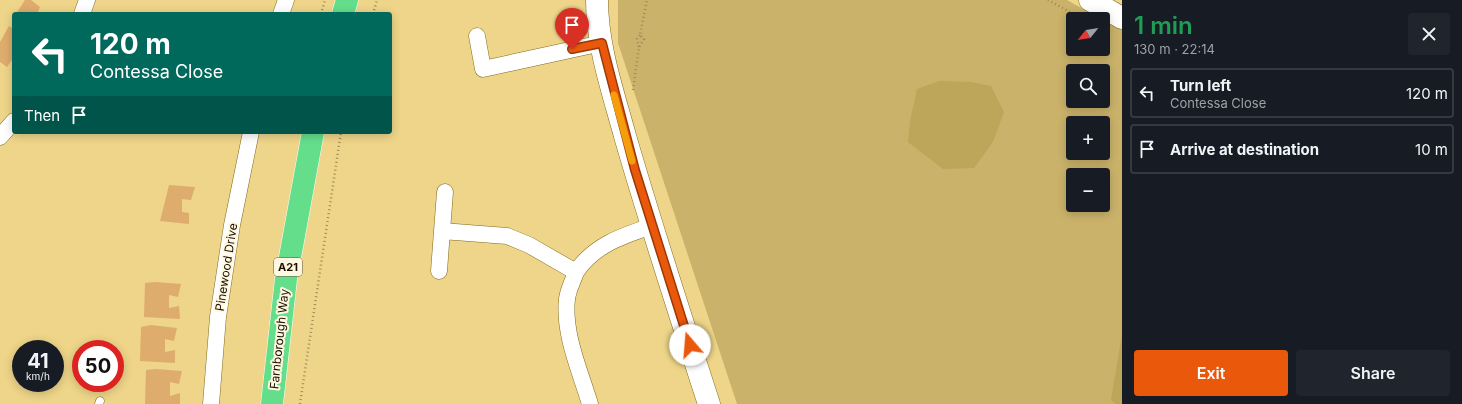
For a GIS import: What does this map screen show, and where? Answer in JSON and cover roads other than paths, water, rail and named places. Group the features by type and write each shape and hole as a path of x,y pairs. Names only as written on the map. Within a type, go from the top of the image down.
{"highway":[{"path":"343,12 347,0"},
{"name":"Farnborough Way","path":"272,404 286,279 313,134"}],"main road":[{"path":"597,0 602,43 619,115 652,226 709,404"},
{"path":"1090,0 1122,18"}],"street":[{"path":"83,12 87,0"},
{"path":"282,12 286,0"},
{"path":"477,36 482,69 602,43"},
{"path":"0,137 12,123"},
{"name":"Pinewood Drive","path":"211,404 218,317 232,225 251,134"},
{"path":"439,271 445,192"},
{"path":"590,404 573,346 567,314 567,297 576,272 591,255 603,246 652,226"},
{"path":"442,231 507,236 529,245 576,272"}]}
